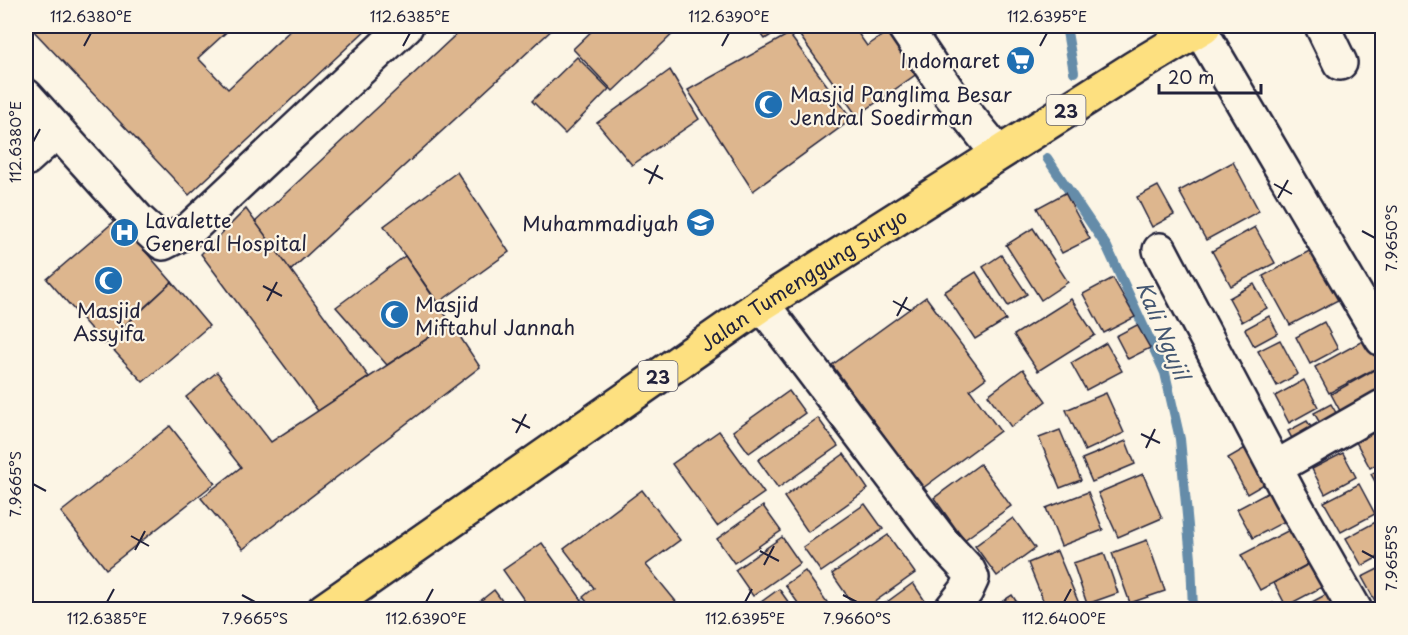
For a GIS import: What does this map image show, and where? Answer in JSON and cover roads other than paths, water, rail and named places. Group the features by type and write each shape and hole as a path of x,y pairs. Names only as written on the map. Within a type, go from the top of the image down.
{"highway":[{"name":"Jalan Tumenggung Suryo","path":"324,609 762,304 1200,26"}],"street":[{"path":"26,96 138,220 163,243 189,230 406,26"},
{"path":"904,26 950,94 998,153"},
{"path":"1200,26 1383,339"},
{"path":"1322,26 1340,63"},
{"path":"26,159 57,131"},
{"path":"1160,250 1275,468 1355,609"},
{"path":"762,304 943,543 968,570 972,578 966,591 951,609"},
{"path":"1275,468 1383,407"}],"waterway":[{"name":"Kali Ngujil","path":"1066,26 1074,72"},
{"name":"Kali Ngujil","path":"1047,158 1107,247 1165,373 1180,439 1191,559 1193,610"}],"place":[{"name":"Indomaret","path":"1021,60"},
{"name":"Masjid Panglima Besar Jendral Soedirman","path":"769,105"},
{"name":"Muhammadiyah","path":"700,223"},
{"name":"Lavalette General Hospital","path":"124,232"},
{"name":"Masjid Assyifa","path":"109,280"},
{"name":"Masjid Miftahul Jannah","path":"394,315"}]}
